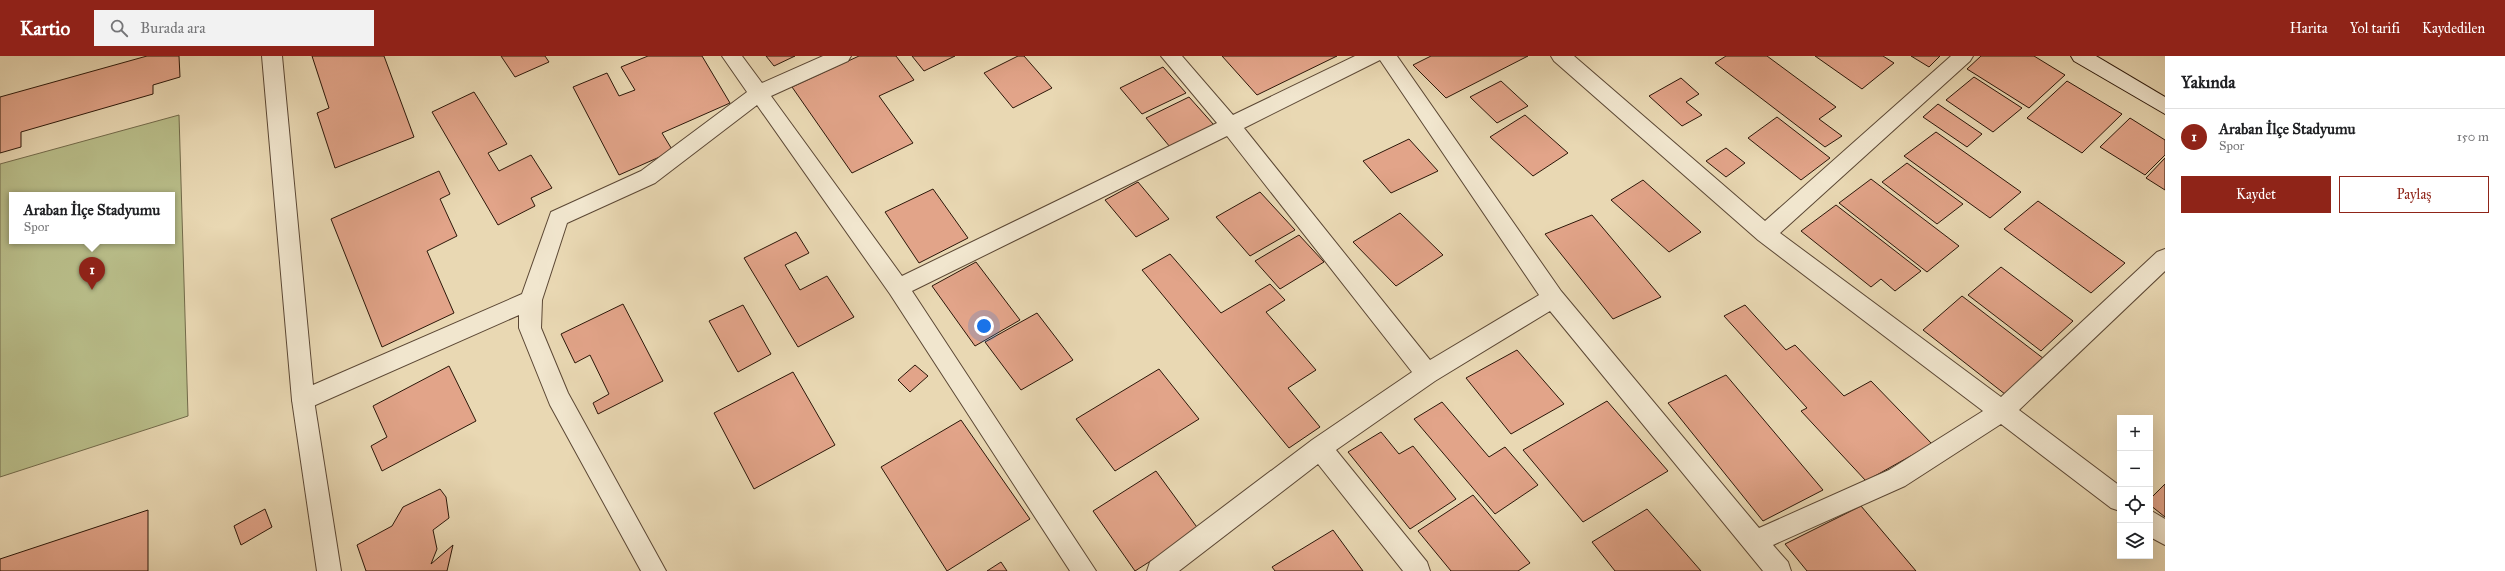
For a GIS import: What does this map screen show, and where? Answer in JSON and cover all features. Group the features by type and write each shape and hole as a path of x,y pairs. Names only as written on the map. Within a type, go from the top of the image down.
{"street":[{"path":"272,56 303,400 329,571"},
{"path":"732,56 898,288 1084,571"},
{"path":"654,571 558,398 530,328 531,300 558,218 648,177 759,93 841,56"},
{"path":"1171,56 1230,126 1428,374"},
{"path":"898,288 1372,56"},
{"path":"1387,56 1553,298 1780,571"},
{"path":"1561,56 1765,234 2117,498"},
{"path":"1765,234 1963,56"},
{"path":"2081,56 2165,106"},
{"path":"1756,541 1897,478 2001,412 2165,258"},
{"path":"1159,571 1320,448 1428,374 1553,298"},
{"path":"303,400 531,300"},
{"path":"1320,448 1418,571"},
{"path":"2151,523 2165,533"}],"green space":[{"path":"179,115 188,416 0,477 0,164"}],"building":[{"path":"147,56 179,56 180,77 153,85 153,94 21,132 21,147 0,153 0,97"},
{"path":"312,56 384,56 414,137 335,168 317,113 329,108"},
{"path":"501,56 545,56 549,62 515,77"},
{"path":"648,56 702,56 730,103 662,133 673,151 619,175 573,87 607,73 619,96 635,90 621,67"},
{"path":"766,56 795,56 774,66"},
{"path":"859,56 896,56 914,80 879,96 913,143 852,173 792,87"},
{"path":"912,56 955,56 924,71"},
{"path":"1018,56 1024,56 1052,88 1013,108 984,73"},
{"path":"1222,56 1337,56 1257,95"},
{"path":"1431,56 1528,56 1446,98 1413,65"},
{"path":"1726,56 1767,56 1836,107 1819,119 1842,136 1825,147 1715,63"},
{"path":"1815,56 1883,56 1894,63 1862,89"},
{"path":"1911,56 1940,56 1929,67"},
{"path":"1981,56 2034,56 2065,75 2029,108 1967,69"},
{"path":"1163,67 1186,93 1142,114 1120,88"},
{"path":"1974,77 2022,108 1993,132 1946,100"},
{"path":"1681,78 1699,94 1686,102 1702,115 1682,126 1649,96"},
{"path":"1501,81 1528,106 1497,123 1470,97"},
{"path":"2067,81 2122,114 2082,153 2027,118"},
{"path":"474,92 507,144 488,153 499,171 531,155 552,188 531,198 535,206 498,225 432,112"},
{"path":"1189,97 1214,125 1170,147 1146,118"},
{"path":"1938,104 1982,134 1967,147 1923,117"},
{"path":"1525,115 1568,153 1533,176 1490,137"},
{"path":"1777,117 1830,158 1801,180 1748,138"},
{"path":"2130,118 2165,140 2165,155 2145,175 2100,147"},
{"path":"1936,132 2021,192 1990,218 1904,156"},
{"path":"1409,139 1438,171 1391,193 1363,161"},
{"path":"1726,148 1745,163 1726,177 1706,161"},
{"path":"2165,158 2165,190 2146,178"},
{"path":"1907,163 1963,204 1937,224 1882,182"},
{"path":"439,171 450,194 440,199 457,236 427,251 454,313 382,347 331,219"},
{"path":"1871,179 1959,246 1927,272 1839,203"},
{"path":"1643,180 1701,232 1669,252 1611,200"},
{"path":"1138,182 1169,219 1136,237 1105,200"},
{"path":"933,189 968,238 919,263 885,212"},
{"path":"1260,192 1295,230 1250,256 1216,217"},
{"path":"2038,201 2125,263 2091,293 2004,229"},
{"path":"1836,205 1921,271 1895,291 1881,279 1871,287 1801,231"},
{"path":"1400,213 1443,255 1396,286 1353,242"},
{"path":"1592,215 1661,297 1613,319 1545,234"},
{"path":"796,232 809,253 785,265 800,290 827,276 854,317 798,347 744,258"},
{"path":"1299,235 1324,262 1280,289 1255,261"},
{"path":"1170,254 1221,313 1270,284 1285,300 1266,312 1316,370 1288,388 1320,427 1289,448 1142,270"},
{"path":"976,262 1020,320 975,346 932,286"},
{"path":"2001,267 2073,321 2041,351 1968,295"},
{"path":"1962,296 2048,362 2010,398 1923,330"},
{"path":"623,304 663,381 598,414 593,403 609,394 590,355 575,363 561,334"},
{"path":"743,305 771,354 738,372 709,321"},
{"path":"1745,305 1786,350 1795,345 1844,396 1871,381 1932,444 1866,481 1801,411 1807,408 1724,316"},
{"path":"1037,313 1073,360 1021,390 985,342"},
{"path":"1517,350 1564,404 1511,434 1466,378"},
{"path":"915,365 928,376 910,392 898,380"},
{"path":"449,366 476,421 382,471 371,446 387,437 373,406"},
{"path":"1159,369 1199,419 1115,471 1076,419"},
{"path":"793,372 835,445 754,489 714,413"},
{"path":"1726,375 1823,490 1763,521 1668,403"},
{"path":"1607,401 1668,471 1583,522 1523,450"},
{"path":"1442,402 1489,457 1505,447 1538,485 1495,514 1414,419"},
{"path":"961,420 1030,519 947,571 881,467"},
{"path":"1381,432 1399,454 1413,446 1456,499 1410,529 1348,452"},
{"path":"1156,471 1199,530 1135,571 1093,511"},
{"path":"2165,484 2165,517 2153,507 2153,496"},
{"path":"440,489 446,497 449,518 433,530 437,549 431,564 453,545 447,571 366,571 357,545 392,526 403,507"},
{"path":"1473,495 1530,563 1518,571 1451,571 1418,531"},
{"path":"1861,506 1916,571 1807,571 1785,544"},
{"path":"265,509 272,527 241,545 234,526"},
{"path":"1647,509 1701,571 1615,571 1592,542"},
{"path":"148,510 148,571 0,571 0,559"},
{"path":"1333,530 1363,571 1275,571 1272,567"},
{"path":"1001,562 1007,571 987,571"}],"place":[{"name":"Araban İlçe Stadyumu","path":"92,290"}]}
